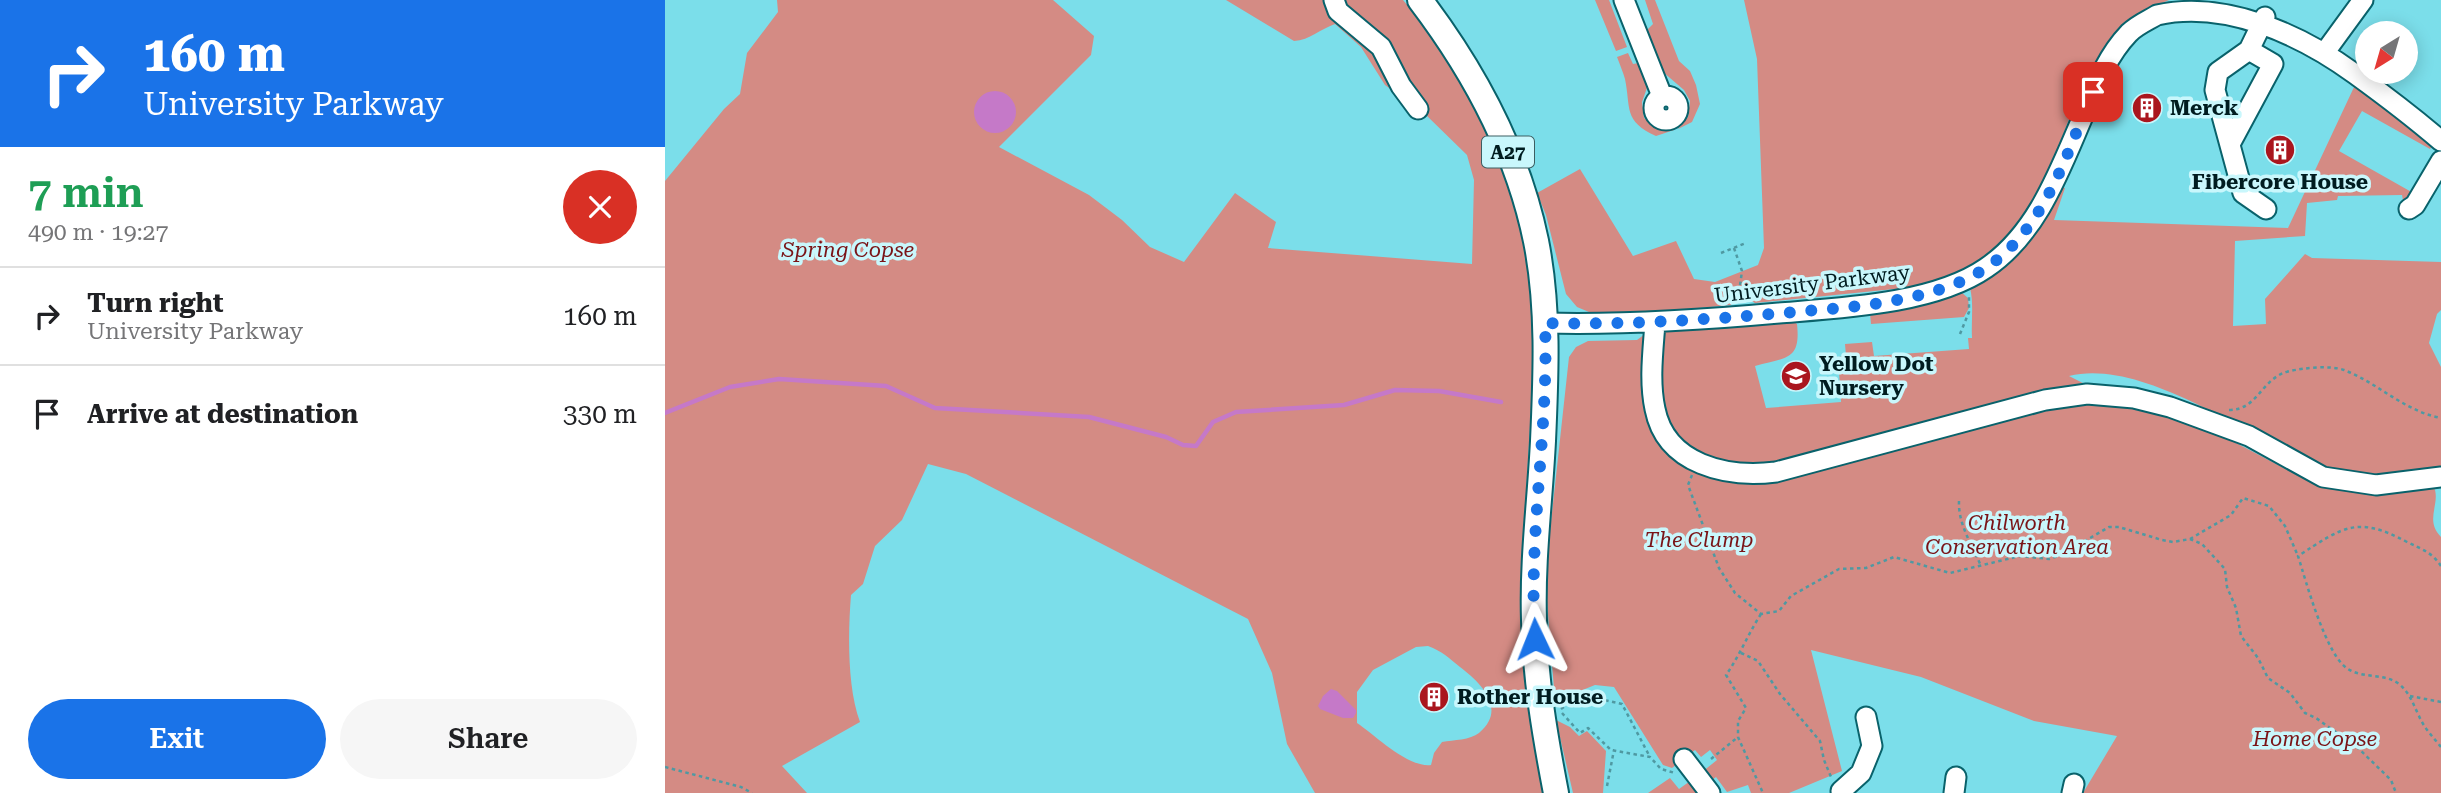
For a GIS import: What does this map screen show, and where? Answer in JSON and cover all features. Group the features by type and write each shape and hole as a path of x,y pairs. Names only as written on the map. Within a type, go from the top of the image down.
{"main road":[{"name":"A27","path":"1420,0 1475,83 1512,161 1536,242 1545,323 1543,443 1534,597 1536,657 1551,712 1556,793"}],"street":[{"path":"1334,0 1339,11 1381,47 1401,86 1418,108"},
{"path":"1624,0 1663,96"},
{"path":"2325,52 2363,0"},
{"name":"University Parkway","path":"1545,323 1655,323 1864,305 1915,296 1962,281 2007,252 2030,224 2050,190 2101,74 2130,33 2164,11 2190,3 2231,7 2265,17 2325,52 2441,141"},
{"path":"2265,17 2249,50 2218,72 2215,90 2243,193 2266,209"},
{"path":"2230,144 2273,64 2249,50"},
{"path":"2409,209 2415,205 2441,161"},
{"path":"1655,323 1651,381 1655,411 1666,438 1674,448 1697,463 1727,472 1754,475 1776,472 2045,400 2087,394 2134,398 2170,407 2249,436 2323,477 2376,485 2417,478 2441,478"},
{"path":"1838,792 1861,773 1872,746 1866,717"},
{"path":"1684,759 1710,793"}],"path":[{"path":"1721,253 1747,243"},
{"path":"1734,248 1742,271 1738,286 1739,317"},
{"path":"1960,334 1971,304 1962,281"},
{"path":"2223,410 2247,407 2269,381 2288,371 2342,369 2416,411 2441,418"},
{"path":"1697,463 1688,485 1719,568 1735,593 1761,614"},
{"path":"1763,793 1738,737 1738,721 1746,709 1726,675 1761,614 1779,611 1791,596 1839,569 1866,568 1894,557 1950,573 2020,556 2049,559 2061,555 2109,527 2119,527 2173,542 2190,539 2231,515 2243,498 2269,506 2285,526 2316,611 2335,654 2346,668 2365,676 2398,683 2410,696 2419,717 2441,747"},
{"path":"1959,500 1958,511 1962,525 1982,566"},
{"path":"2298,556 2344,528 2361,526 2381,529 2433,554 2441,566"},
{"path":"2190,539 2202,544 2225,569 2227,587 2236,608 2241,636 2258,658 2268,678 2290,692 2305,713 2357,747 2391,780 2396,793"},
{"path":"1741,653 1758,662 1780,694 1820,741 1838,792"},
{"path":"1650,757 1614,750 1603,744 1588,727 1580,733 1551,712 1582,695 1622,704 1650,757 1661,769 1674,772 1681,781"},
{"path":"2410,696 2441,702"},
{"path":"1711,759 1738,737"},
{"path":"1607,786 1614,750"},
{"path":"665,767 741,787 752,793"}],"green space":[{"name":"Spring Copse","path":"777,0 1053,0 1094,36 1091,55 999,147 1089,195 1122,220 1150,247 1184,262 1235,193 1276,222 1268,248 1472,264 1474,180 1467,155 1425,114 1385,85 1361,47 1335,24 1305,39 1294,41 1226,0 1403,0 1437,40 1484,122 1517,204 1537,309 1523,543 1523,601 1542,793 1315,793 1287,744 1272,673 1248,619 966,474 928,464 902,520 875,546 863,584 851,595 851,676 860,722 782,766 807,793 665,793 665,181 724,109 740,94 747,53 778,12","holes":["1428,646 1441,652 1475,680 1488,697 1491,715 1479,733 1442,742 1434,753 1431,765 1422,765 1392,750 1357,723 1357,692 1373,670 1416,647"]},
{"path":"1595,0 1609,0 1627,47 1616,51"},
{"path":"1645,0 1655,0 1679,61 1690,71 1696,85 1700,104 1692,122 1678,129 1688,117 1690,101 1684,90 1663,72 1652,41 1647,42 1645,32 1653,24"},
{"path":"1744,0 2169,0 2130,21 2106,46 2084,83 2051,166 2024,220 1994,251 1969,266 1914,287 1755,303 1743,296 1742,291 1734,292 1731,305 1656,312 1589,312 1577,307 1566,294 1546,215 1537,193 1580,169 1633,256 1676,241 1694,279 1715,282 1758,265 1764,248 1757,59"},
{"path":"1628,53 1633,64 1639,63 1648,85 1642,102 1644,118 1658,128 1674,130 1656,136 1633,119 1625,79 1617,57"},
{"name":"Chilworth Conservation Area","path":"2355,85 2434,143 2430,149 2362,111 2339,151 2415,194 2404,205 2402,195 2338,196 2337,200 2307,203 2305,236 2235,241 2233,326 2266,324 2265,299 2305,254 2312,258 2441,262 2441,310 2437,314 2429,343 2441,367 2441,473 2377,476 2329,468 2286,451 2161,388 2129,378 2098,373 2069,376 2136,410 2202,425 2312,483 2358,492 2434,487 2436,500 2433,518 2436,531 2441,537 2441,793 2083,793 2117,736 2034,721 1921,677 1811,650 1842,771 1789,793 1751,793 1748,785 1727,792 1716,777 1709,782 1702,772 1717,760 1710,750 1701,757 1695,750 1672,768 1663,765 1614,687 1595,685 1555,701 1545,577 1569,357 1576,347 1588,341 1637,340 1645,334 1662,335 1668,328 1793,321 1797,324 1798,336 1794,351 1783,359 1755,366 1766,408 1841,402 1838,357 1846,356 1845,344 1872,342 1874,356 1969,349 1968,338 1972,338 1970,288 2061,187 2065,188 2054,220 2288,228"},
{"path":"1960,291 1968,298 1969,308 1964,317 1871,324 1870,313"},
{"path":"1556,720 1570,727 1579,736 1587,731 1606,751 1603,793 1573,793"},
{"path":"1670,778 1679,789 1693,779 1704,793 1648,793"}],"shaded area":[{"path":"995,91 1010,97 1016,112 1010,127 995,133 980,127 974,112 980,97"},
{"path":"1331,689 1337,691 1356,710 1353,718 1343,718 1320,709 1318,706 1323,696"}],"waterway":[{"path":"665,413 730,387 779,379 886,386 935,408 1089,417 1166,437 1183,445 1196,446 1213,422 1236,412 1344,405 1395,390 1439,391 1501,402"}],"place":[{"name":"Merck","path":"2147,108"},
{"name":"Fibercore House","path":"2280,150"},
{"name":"Yellow Dot Nursery","path":"1796,376"},
{"name":"Rother House","path":"1434,697"}],"route":[{"path":"1535,639 1534,577 1543,443 1545,323 1655,323 1800,312 1915,296 1956,284 1986,268 2007,252 2030,224 2050,190 2093,92"}],"park label":[{"name":"The Clump","path":"1699,540"},
{"name":"Home Copse","path":"2315,739"}]}
